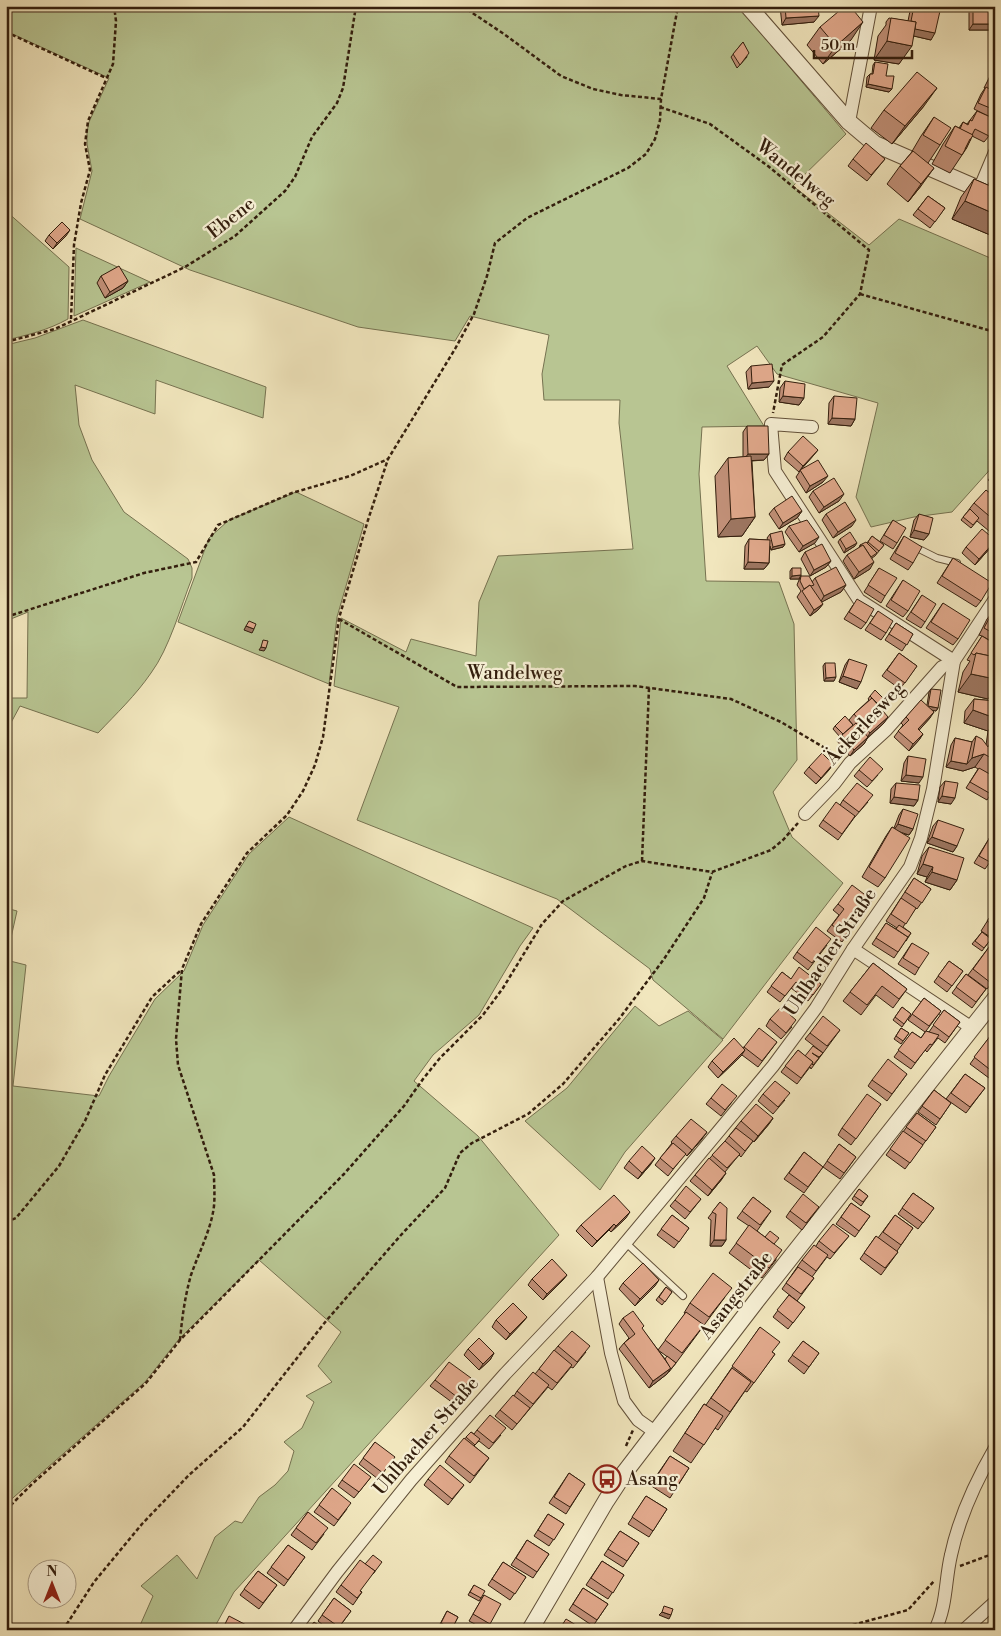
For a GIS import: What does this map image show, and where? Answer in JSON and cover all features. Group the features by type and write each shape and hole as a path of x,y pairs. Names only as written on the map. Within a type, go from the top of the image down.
{"street":[{"path":"849,122 871,6"},
{"path":"750,7 849,122 875,144 995,196"},
{"path":"978,190 995,152"},
{"path":"812,427 770,424 775,471 859,600 954,661"},
{"name":"Uhlbacher Straße","path":"294,1630 337,1572 411,1480 505,1374 598,1277 773,1066 816,1008 853,949 910,867 921,838 933,789 954,661 995,599"},
{"name":"Äckerlesweg","path":"805,814 834,784 850,763 886,730 942,668 954,661"},
{"path":"853,949 972,1028"},
{"name":"Asangstraße","path":"530,1630 606,1501 655,1432 891,1129 995,999"},
{"path":"598,1277 611,1353 624,1401 638,1420 655,1432"},
{"path":"935,1630 943,1606 952,1551 961,1519 985,1465 995,1448"},
{"path":"964,1630 995,1602"}],"lane":[{"path":"921,550 937,558 953,561 961,565"},
{"path":"626,1243 683,1296"}],"path":[{"path":"71,320 74,245 81,203 90,170 85,144 86,131 88,121 112,64 116,21 114,6"},
{"name":"Ebene","path":"6,342 48,331 186,267 235,236 285,191 295,177 312,138 337,103 343,88 356,6"},
{"path":"462,6 561,76 593,89 621,96 661,98"},
{"path":"180,1340 183,1306 214,1207 215,1192 214,1175 178,1065 176,1039 182,969 201,924 247,853 287,816 303,791 315,765 323,737 339,618 388,459 455,349 474,314 487,276 495,243 527,218 628,168 646,154 655,140 660,120 661,98 678,6"},
{"path":"6,32 106,78"},
{"name":"Wandelweg","path":"660,107 710,124 768,166 870,250 860,294 823,337 782,365 770,424"},
{"path":"860,294 995,332"},
{"path":"6,617 144,573 196,562 218,525 292,493 350,476 388,459"},
{"name":"Wandelweg","path":"339,618 458,687 635,686 731,700 781,722 850,763"},
{"path":"642,861 648,688"},
{"path":"6,1510 32,1484 146,1383 180,1340 344,1174 404,1106 440,1058 483,1015 503,988 542,924 563,900 626,866 642,861 712,872 771,850 784,840 805,814"},
{"path":"63,1630 94,1582 142,1524 189,1475 243,1427 332,1314 400,1235 445,1188 460,1153 472,1143 528,1114 563,1084 613,1027 664,959 704,898 712,872"},
{"path":"6,1222 16,1218 59,1166 85,1121 106,1075 152,997 182,969"},
{"path":"834,1630 908,1610 933,1581 948,1571 995,1553"}],"green space":[{"path":"6,6 738,6 846,134 793,186 869,245 899,219 995,260 995,464 952,512 914,517 871,527 856,497 878,403 777,374 757,346 727,366 764,426 702,427 699,474 706,581 779,582 794,624 797,760 773,792 792,837 843,883 723,1039 653,980 650,969 557,899 357,820 399,707 334,686 341,618 406,652 411,639 476,656 479,602 498,556 633,549 619,423 620,400 544,400 542,374 549,335 470,316 455,341 358,327 190,270 80,219 92,171 87,144 89,122 109,78 6,31"},
{"path":"6,211 69,267 68,319 38,332 6,340"},
{"path":"76,248 150,282 74,316"},
{"path":"83,320 266,387 263,418 156,380 155,414 75,385 79,425 92,460 124,512 188,559 192,568 192,578 169,640 151,673 126,704 98,733 20,706 6,732 6,698 27,698 28,612 6,621 6,345 35,338"},
{"path":"296,492 364,524 337,617 329,684 178,622 209,538 229,520"},
{"path":"289,817 533,928 520,946 479,1015 433,1055 414,1081 478,1136 559,1235 234,1592 213,1630 138,1630 153,1596 141,1586 177,1555 197,1579 215,1537 235,1521 242,1523 259,1497 275,1485 288,1471 294,1451 284,1442 302,1428 314,1402 306,1396 332,1382 318,1366 341,1332 259,1260 179,1339 145,1382 6,1504 6,960 26,965 13,1086 99,1096 155,999 184,971 203,925 249,854"},
{"path":"6,908 17,911 6,960"},
{"path":"635,1006 659,1026 688,1011 723,1040 625,1152 600,1190 525,1121 567,1088"}],"building":[{"path":"785,6 818,6 819,16 786,18"},
{"path":"845,6 850,6 863,22 836,46 820,27"},
{"path":"914,6 940,11 935,33 915,29 916,22 911,21"},
{"path":"973,6 995,6 995,24 973,24"},
{"path":"891,18 916,22 912,46 887,41"},
{"path":"743,42 749,53 740,65 733,54"},
{"path":"875,62 888,64 886,76 894,76 892,89 868,84 870,74 873,74"},
{"path":"995,69 995,84 989,81"},
{"path":"917,72 937,88 905,126 884,110"},
{"path":"986,87 995,92 995,110 978,103"},
{"path":"977,111 995,119 989,136 975,129 972,135 960,129 963,122 968,125 970,120 972,121"},
{"path":"934,117 951,128 940,145 923,135"},
{"path":"955,126 973,135 962,155 945,146"},
{"path":"866,143 885,159 871,175 853,159"},
{"path":"913,151 934,168 921,184 900,166"},
{"path":"974,179 995,188 995,214 965,201"},
{"path":"928,196 945,208 935,222 918,209"},
{"path":"62,222 70,230 57,243 49,235"},
{"path":"119,266 128,281 110,292 101,276"},
{"path":"772,364 774,381 752,383 751,366"},
{"path":"785,381 805,384 804,398 783,396"},
{"path":"834,396 857,398 855,419 832,418"},
{"path":"747,426 768,426 769,454 748,454"},
{"path":"803,436 818,450 803,466 788,452"},
{"path":"751,456 755,517 731,519 728,458"},
{"path":"818,460 828,476 810,486 800,470"},
{"path":"834,478 844,494 824,507 813,491"},
{"path":"986,490 995,497 995,521 974,503"},
{"path":"792,496 802,511 783,523 774,508"},
{"path":"845,502 856,520 838,532 826,514"},
{"path":"970,509 979,518 973,525 963,517"},
{"path":"919,514 933,518 929,534 914,530"},
{"path":"807,520 819,537 803,546 789,526"},
{"path":"893,520 906,528 897,543 884,535"},
{"path":"982,529 995,541 979,559 966,547"},
{"path":"782,531 785,544 773,547 770,534"},
{"path":"850,532 857,543 846,549 840,539"},
{"path":"872,536 884,545 879,551 868,542"},
{"path":"904,536 922,547 913,563 895,553"},
{"path":"749,539 770,540 769,563 748,562"},
{"path":"866,542 877,553 871,557 863,545 860,545"},
{"path":"822,544 831,561 814,570 805,552"},
{"path":"863,545 874,562 859,572 847,555"},
{"path":"953,558 992,583 981,601 942,576"},
{"path":"836,567 846,585 824,596 815,578"},
{"path":"792,568 801,568 801,575 792,576"},
{"path":"879,568 897,578 885,596 868,585"},
{"path":"801,576 809,576 814,585 804,589 800,581"},
{"path":"903,580 920,591 908,611 891,600"},
{"path":"810,585 823,604 814,610 802,591"},
{"path":"922,595 936,604 925,622 911,612"},
{"path":"857,599 874,609 866,623 849,612"},
{"path":"943,603 970,620 958,639 931,622"},
{"path":"878,611 893,621 886,633 870,623"},
{"path":"992,613 995,614 995,634 984,628"},
{"path":"249,621 256,624 254,629 246,626"},
{"path":"896,623 913,634 907,645 889,634"},
{"path":"982,636 995,644 995,657 971,653"},
{"path":"263,640 268,641 266,648 261,647"},
{"path":"899,653 917,666 905,683 887,670"},
{"path":"976,653 995,657 995,679 971,674"},
{"path":"849,659 867,665 861,682 843,676"},
{"path":"825,663 835,663 836,677 826,678"},
{"path":"931,689 941,690 938,708 928,706"},
{"path":"875,690 885,700 880,706 870,696"},
{"path":"872,698 888,717 870,733 854,714"},
{"path":"974,699 995,701 995,718 973,710"},
{"path":"921,700 934,712 918,729 923,734 913,744 898,731 909,720 906,717"},
{"path":"845,716 853,725 843,734 835,726"},
{"path":"856,723 868,737 854,750 842,735"},
{"path":"995,731 995,760 984,754 972,758 976,736 982,739 988,747"},
{"path":"955,738 972,742 967,764 951,761"},
{"path":"822,753 833,764 821,778 809,767"},
{"path":"908,756 926,759 923,777 906,775"},
{"path":"870,757 883,769 872,781 859,770"},
{"path":"979,768 995,777 995,787 991,794 970,782"},
{"path":"945,781 958,783 955,798 942,796"},
{"path":"857,783 873,795 859,812 843,800"},
{"path":"896,783 920,785 918,800 894,797"},
{"path":"836,802 855,816 842,834 823,820"},
{"path":"903,809 918,814 913,829 898,824"},
{"path":"938,820 964,829 957,846 932,837"},
{"path":"892,827 910,838 885,878 869,867"},
{"path":"990,837 995,840 995,854 990,862 979,856"},
{"path":"929,847 964,858 957,880 932,872 933,867 923,864"},
{"path":"914,878 931,889 922,903 905,892"},
{"path":"852,885 872,900 846,935 832,925 844,909 838,904"},
{"path":"901,898 916,908 906,924 891,914"},
{"path":"995,910 995,926 987,921"},
{"path":"886,923 908,937 898,952 876,938"},
{"path":"899,925 911,933 908,937 896,929"},
{"path":"816,927 831,939 812,963 797,952"},
{"path":"982,932 991,939 984,948 975,941"},
{"path":"912,943 929,953 919,968 903,958"},
{"path":"992,943 995,944 995,979 991,983 973,969"},
{"path":"949,961 963,971 952,986 938,976"},
{"path":"873,963 907,989 899,999 882,986 867,1005 850,992"},
{"path":"799,967 821,984 813,995 796,982 785,996 771,986 782,972 791,979"},
{"path":"966,974 986,989 976,1002 956,987"},
{"path":"924,998 941,1011 929,1026 912,1014"},
{"path":"781,1007 796,1020 786,1033 770,1019"},
{"path":"902,1007 911,1014 904,1024 895,1017"},
{"path":"944,1010 960,1022 949,1037 933,1025"},
{"path":"823,1016 840,1030 827,1046 810,1033"},
{"path":"759,1028 777,1042 762,1061 744,1047"},
{"path":"901,1028 909,1033 903,1041 896,1036"},
{"path":"926,1031 939,1035 915,1063 898,1050 912,1032 921,1038"},
{"path":"991,1035 995,1038 995,1070 993,1072 974,1057"},
{"path":"734,1038 745,1050 723,1072 712,1061"},
{"path":"813,1046 823,1053 819,1057 812,1053 819,1058 813,1065 813,1062 805,1056"},
{"path":"798,1050 813,1062 801,1078 785,1066"},
{"path":"888,1059 907,1074 892,1094 872,1080"},
{"path":"965,1074 985,1088 970,1107 951,1093"},
{"path":"775,1081 790,1093 778,1107 763,1094"},
{"path":"722,1084 737,1096 725,1110 711,1098"},
{"path":"934,1090 951,1103 940,1119 922,1106"},
{"path":"867,1094 881,1104 856,1139 842,1128"},
{"path":"756,1104 773,1118 758,1136 741,1121"},
{"path":"917,1113 936,1127 926,1141 906,1127"},
{"path":"691,1119 707,1132 692,1150 676,1136"},
{"path":"736,1128 753,1141 745,1151 729,1136"},
{"path":"903,1131 923,1145 910,1163 890,1149"},
{"path":"725,1141 740,1154 727,1168 712,1155"},
{"path":"673,1143 686,1154 673,1169 660,1158"},
{"path":"839,1144 856,1157 844,1173 827,1161"},
{"path":"642,1146 655,1158 642,1173 629,1161"},
{"path":"804,1152 823,1167 808,1187 789,1173"},
{"path":"709,1158 726,1173 712,1190 695,1175"},
{"path":"686,1186 701,1199 690,1212 675,1200"},
{"path":"859,1189 868,1196 863,1202 854,1196"},
{"path":"913,1193 934,1208 923,1223 902,1208"},
{"path":"803,1194 819,1207 806,1223 790,1211"},
{"path":"614,1195 630,1212 616,1226 614,1224 597,1241 581,1225"},
{"path":"753,1197 771,1211 760,1225 742,1211"},
{"path":"720,1202 727,1208 726,1240 714,1240 716,1214 712,1212"},
{"path":"851,1203 870,1216 859,1231 841,1217"},
{"path":"672,1215 689,1228 679,1242 661,1229"},
{"path":"895,1215 913,1228 901,1245 883,1232"},
{"path":"833,1224 849,1236 834,1253 819,1241"},
{"path":"749,1225 782,1250 769,1268 736,1243"},
{"path":"770,1231 779,1238 774,1244 765,1237"},
{"path":"876,1236 898,1252 885,1268 864,1253"},
{"path":"814,1245 828,1255 816,1271 802,1260"},
{"path":"552,1259 567,1275 547,1294 532,1279"},
{"path":"643,1263 659,1280 640,1299 623,1283"},
{"path":"798,1267 814,1278 801,1294 786,1283"},
{"path":"713,1273 732,1288 709,1317 690,1303"},
{"path":"666,1287 672,1292 665,1302 659,1297"},
{"path":"789,1295 805,1307 793,1323 777,1310"},
{"path":"513,1303 527,1317 510,1334 496,1320"},
{"path":"633,1311 644,1326 642,1328 671,1368 653,1381 624,1343 635,1334 623,1318"},
{"path":"686,1312 704,1325 682,1353 665,1340"},
{"path":"760,1327 780,1342 772,1352 775,1354 754,1383 732,1366"},
{"path":"572,1331 590,1346 577,1362 558,1346"},
{"path":"479,1338 494,1353 483,1364 468,1349"},
{"path":"803,1341 819,1353 809,1367 792,1355"},
{"path":"554,1350 572,1365 557,1383 539,1369"},
{"path":"667,1356 676,1363 671,1369 665,1359"},
{"path":"449,1362 471,1378 457,1397 435,1380"},
{"path":"732,1368 751,1382 730,1412 711,1398"},
{"path":"533,1372 549,1385 533,1404 517,1391"},
{"path":"513,1395 530,1408 517,1424 500,1410"},
{"path":"704,1404 723,1416 704,1445 685,1433"},
{"path":"490,1415 506,1428 493,1443 477,1430"},
{"path":"471,1432 480,1439 475,1445 466,1437"},
{"path":"464,1438 489,1458 474,1476 449,1456"},
{"path":"375,1442 395,1457 383,1473 363,1458"},
{"path":"670,1456 689,1468 674,1491 655,1479"},
{"path":"354,1464 371,1477 359,1492 342,1480"},
{"path":"440,1465 464,1485 452,1499 428,1479"},
{"path":"569,1473 585,1484 570,1507 554,1497"},
{"path":"332,1488 351,1503 338,1520 319,1505"},
{"path":"646,1496 667,1509 653,1531 632,1517"},
{"path":"308,1512 328,1528 316,1543 296,1528"},
{"path":"548,1514 564,1524 554,1540 538,1530"},
{"path":"620,1531 639,1543 627,1561 608,1549"},
{"path":"527,1540 549,1554 537,1572 516,1558"},
{"path":"288,1545 305,1557 288,1580 271,1567"},
{"path":"373,1555 382,1562 373,1574 375,1571 365,1564"},
{"path":"360,1560 375,1571 357,1598 341,1585"},
{"path":"602,1561 624,1575 613,1593 591,1578"},
{"path":"503,1562 526,1577 515,1594 492,1579"},
{"path":"258,1571 277,1585 263,1603 244,1589"},
{"path":"474,1585 485,1591 481,1598 470,1592"},
{"path":"583,1588 608,1604 597,1620 573,1604"},
{"path":"484,1595 501,1604 490,1624 473,1614"},
{"path":"334,1598 351,1611 339,1627 322,1615"},
{"path":"664,1606 673,1609 671,1615 662,1612"},
{"path":"447,1611 458,1617 452,1629 441,1623"},
{"path":"229,1616 252,1628 251,1630 222,1630"},
{"path":"566,1619 584,1630 559,1630"},
{"path":"314,1622 325,1630 308,1630"},
{"path":"466,1624 475,1630 462,1630"}],"place":[{"name":"Asang","path":"607,1479"}]}
